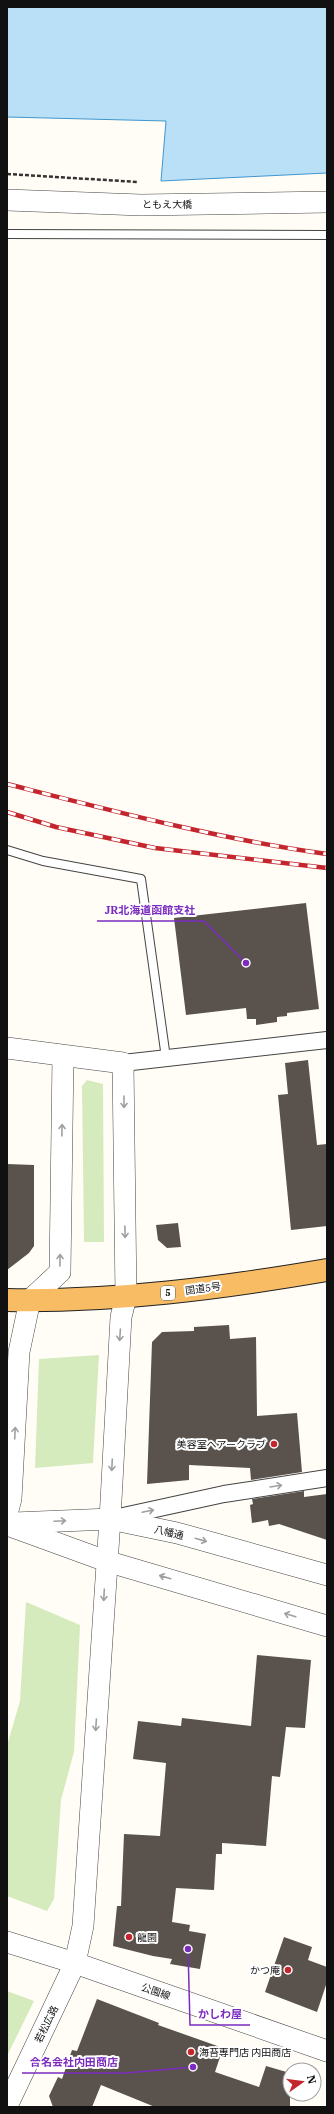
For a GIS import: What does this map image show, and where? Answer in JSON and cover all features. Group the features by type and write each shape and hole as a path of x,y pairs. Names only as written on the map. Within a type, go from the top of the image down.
{"highway":[{"name":"国道5号","path":"7,1300 126,1297 165,1293 327,1270"}],"street":[{"name":"ともえ大橋","path":"7,200 141,205 327,202"},
{"path":"7,1048 123,1063 327,1040"},
{"path":"7,1514 11,1499 19,1352 30,1300 60,1272 63,1056"},
{"name":"若松広路","path":"7,2106 76,1963 83,1926 106,1560 110,1519 121,1317 126,1297 123,1063"},
{"path":"110,1519 224,1494 327,1478"},
{"name":"八幡通","path":"7,1524 110,1519 177,1533 327,1575"},
{"path":"7,1524 106,1560 327,1626"},
{"name":"公園線","path":"7,1942 76,1963 327,2051"}],"lane":[{"path":"7,234 327,235"},
{"path":"7,850 43,861 140,879 166,1058"}],"path":[{"path":"7,174 146,182"}],"green space":[{"path":"87,1080 103,1084 104,1242 84,1242 82,1086"},
{"path":"99,1355 93,1463 35,1468 39,1359"},
{"path":"26,1602 80,1625 74,1752 61,1800 54,1899 47,1911 7,1896 8,1742 20,1701"},
{"path":"7,1991 34,2001 7,2056"}],"water":[{"path":"7,7 327,7 327,173 161,181 166,121 7,117"}],"building":[{"path":"306,903 319,1009 287,1013 287,1016 277,1017 277,1022 256,1025 256,1019 247,1019 246,1008 186,1015 174,918"},
{"path":"308,1060 317,1145 327,1144 327,1226 291,1230 278,1095 288,1094 285,1063"},
{"path":"7,1164 34,1165 34,1246 29,1253 7,1270"},
{"path":"178,1223 181,1247 167,1248 158,1240 156,1225"},
{"path":"229,1325 230,1339 256,1337 257,1416 297,1413 302,1472 251,1480 250,1468 189,1465 189,1480 147,1484 152,1342 162,1332 194,1331 194,1327"},
{"path":"304,1491 304,1497 327,1494 327,1540 279,1524 269,1526 268,1520 252,1523 250,1505 253,1504 252,1499"},
{"path":"257,1655 311,1660 305,1728 286,1727 280,1777 272,1776 266,1846 222,1843 222,1854 216,1854 214,1890 176,1888 172,1922 190,1925 189,1931 206,1934 200,1969 170,1964 172,1959 113,1946 117,1906 121,1906 124,1834 160,1836 166,1763 133,1759 138,1721 181,1726 182,1718 251,1726"},
{"name":"かつ庵","path":"284,1937 312,1947 308,1960 327,1967 327,1982 317,2012 265,1992"},
{"path":"97,1999 159,2023 158,2025 223,2048 215,2072 259,2087 266,2066 282,2071 282,2102 290,2102 290,2107 155,2107 101,2085 92,2107 53,2107 49,2096 58,2077 62,2079 72,2050 77,2051"}],"railway":[{"path":"7,784 126,814 246,841 327,854"},
{"path":"7,812 56,827 155,848 327,868"}],"place":[{"name":"JR北海道函館支社","path":"246,963"},
{"name":"美容室ヘアークラブ","path":"274,1444"},
{"name":"龍園","path":"129,1937"},
{"name":"かしわ屋","path":"188,1949"},
{"name":"かつ庵","path":"288,1970"},
{"name":"海苔専門店 内田商店","path":"191,2052"},
{"name":"合名会社内田商店","path":"193,2067"}]}
